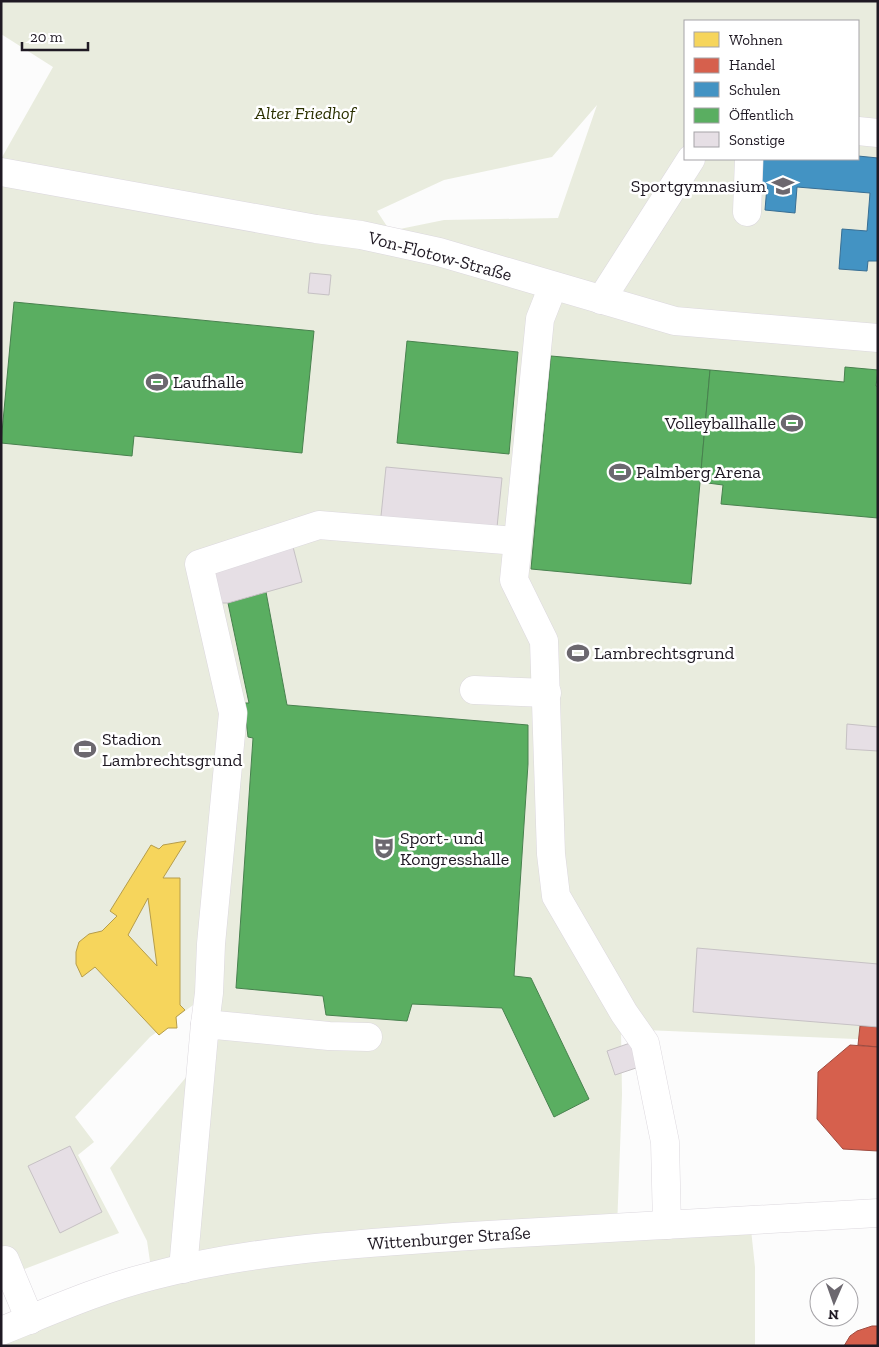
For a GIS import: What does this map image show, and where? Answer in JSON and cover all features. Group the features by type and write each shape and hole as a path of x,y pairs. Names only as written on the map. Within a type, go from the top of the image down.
{"street":[{"path":"859,131 878,134"},
{"path":"601,300 690,160"},
{"path":"747,212 749,160"},
{"name":"Von-Flotow-Straße","path":"1,172 316,229 360,235 439,252 675,321 878,338"},
{"path":"554,286 540,319 514,580 544,642 552,854 556,896 624,1013 645,1043 665,1142 667,1225"},
{"path":"183,1269 209,993 211,944 234,713 199,564 319,525 517,541"},
{"path":"474,690 547,693"},
{"path":"205,1024 329,1036 368,1037"},
{"name":"Wittenburger Straße","path":"1,1331 107,1289 152,1276 183,1269 300,1250 493,1235 878,1213"},
{"path":"5,1260 30,1320"}],"green space":[{"name":"Lambrechtsgrund","path":"1,1 878,1 878,1040 621,1029 622,1095 617,1228 750,1220 755,1267 755,1346 1,1346 1,1332 152,1275 147,1241 110,1168 203,1057 208,994 150,1037 75,1117 94,1142 78,1155 119,1233 1,1278 1,159 53,67 1,34","holes":["597,105 558,218 444,220 390,231 377,211 444,180 552,157","266,592 287,705 528,725 528,763 514,976 531,978 589,1099 554,1117 502,1008 324,999 323,996 236,988 253,738 248,737 245,703 249,703"]}],"building: Wohnen":[{"path":"186,841 163,878 180,878 180,1005 185,1010 176,1017 177,1028 168,1028 159,1035 95,967 82,977 76,964 76,952 79,942 89,934 102,931 117,916 110,911 151,845 159,849 163,845","holes":["148,898 157,966 128,935"]}],"building: Handel":[{"path":"860,1026 878,1027 878,1047 858,1045"},
{"path":"850,1045 878,1047 878,1151 843,1149 817,1119 818,1072"},
{"path":"878,1326 878,1346 844,1346 850,1336 857,1331"}],"building: Schulen":[{"path":"859,156 878,158 878,261 868,261 867,271 839,269 842,229 867,231 870,193 797,187 795,213 765,210 767,186 757,185 759,160 859,160"}],"building: Öffentlich":[{"name":"Laufhalle","path":"14,302 314,331 302,453 134,436 132,456 1,443"},
{"path":"407,341 518,352 509,454 397,443"},
{"name":"Palmberg Arena","path":"551,356 710,370 691,584 531,569"},
{"name":"Volleyballhalle","path":"845,367 878,370 876,386 878,386 878,518 721,504 723,485 700,482 710,370 844,382"},
{"name":"Sport- und Kongresshalle","path":"266,592 287,705 528,725 528,764 514,976 531,978 589,1099 554,1117 502,1008 412,1004 407,1021 326,1015 323,996 236,988 253,738 248,737 244,703 249,703 228,603"}],"building: Sonstige":[{"path":"310,273 331,275 329,295 308,293"},
{"path":"386,467 502,478 496,537 380,526"},
{"path":"291,539 302,582 228,603 221,603 211,563"},
{"path":"847,724 878,727 878,751 846,749"},
{"path":"697,948 878,964 878,1027 693,1012"},
{"path":"633,1042 642,1066 615,1075 607,1051"},
{"path":"70,1146 102,1212 60,1233 28,1166"}],"place":[{"name":"Sportgymnasium","path":"783,186"},
{"name":"Laufhalle","path":"157,382"},
{"name":"Volleyballhalle","path":"792,423"},
{"name":"Palmberg Arena","path":"620,472"},
{"name":"Lambrechtsgrund","path":"578,653"},
{"name":"Stadion Lambrechtsgrund","path":"85,749"},
{"name":"Sport- und Kongresshalle","path":"384,848"}],"park label":[{"name":"Alter Friedhof","path":"305,113"}]}
